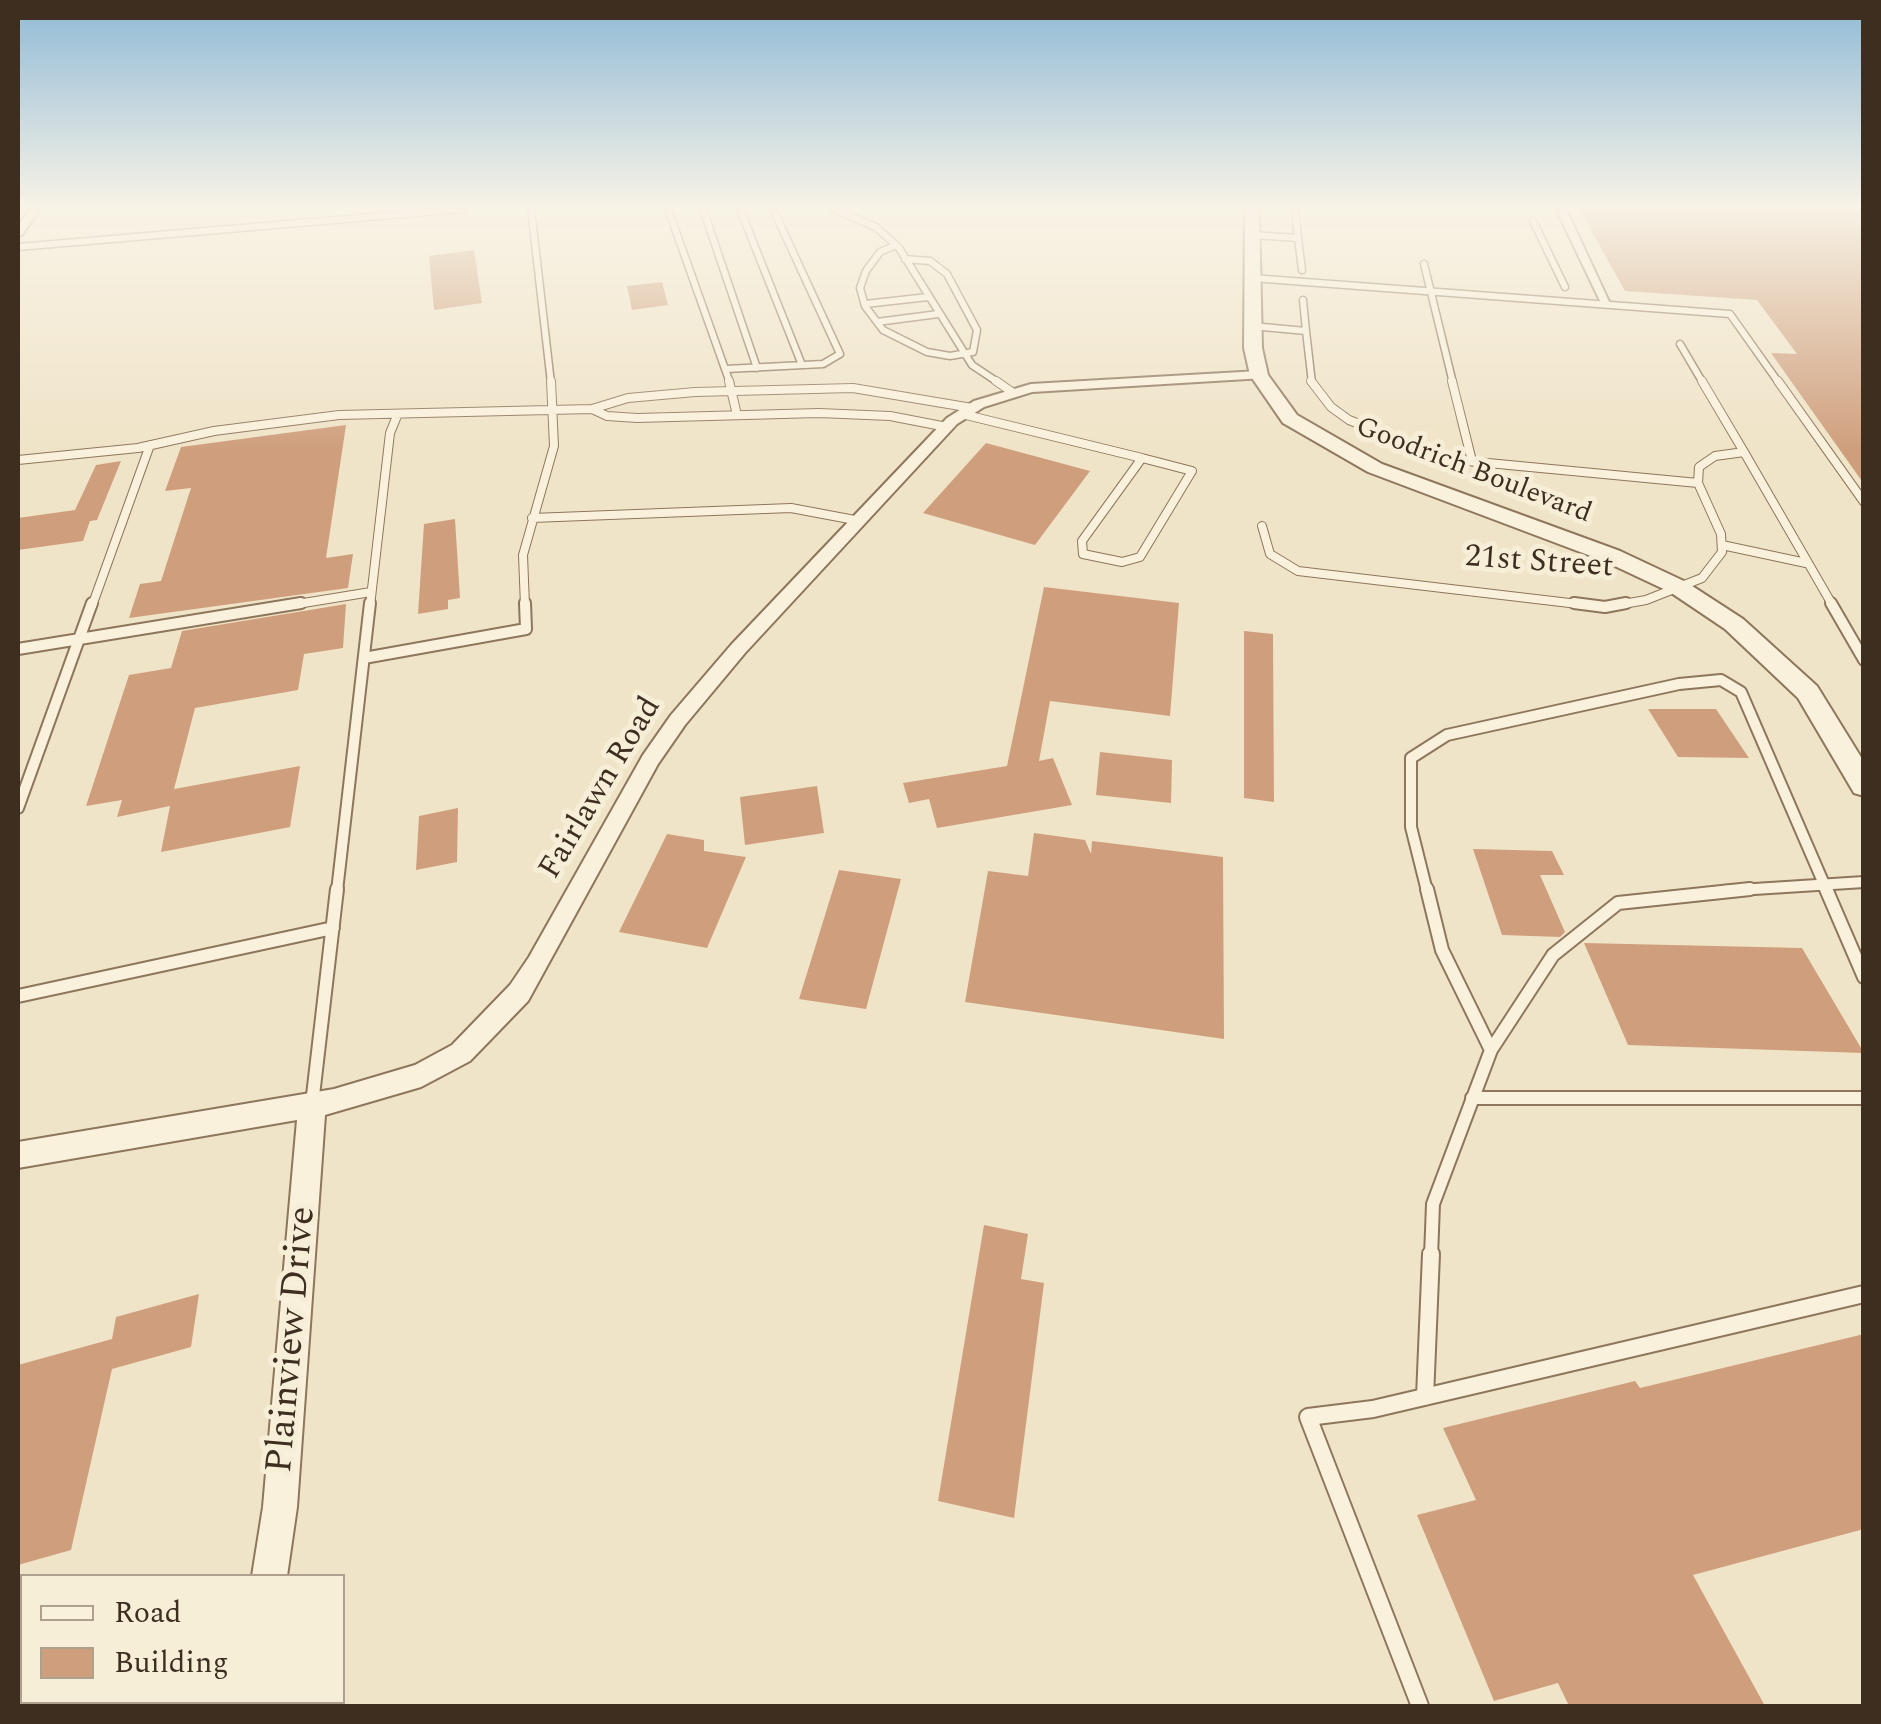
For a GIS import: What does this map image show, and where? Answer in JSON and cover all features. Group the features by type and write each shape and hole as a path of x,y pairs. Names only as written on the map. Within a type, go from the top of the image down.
{"street":[{"name":"Goodrich Boulevard","path":"1252,289 1259,375 1290,419 1337,449 1418,485 1612,556 1678,587"},
{"path":"1600,289 1607,303"},
{"name":"Fairlawn Road","path":"18,1154 378,1090 420,1075 461,1053 492,1023 538,964 650,760 678,720 738,649 960,416 1012,392 1090,382 1259,375"},
{"path":"1678,587 1734,624 1808,692 1864,786"},
{"name":"Plainview Drive","path":"269,1574 280,1508 312,1104"}],"lane":[{"path":"364,658 526,629 523,555 554,446 554,410 540,289"},
{"path":"697,289 726,369 737,414"},
{"path":"731,289 757,368"},
{"path":"772,289 802,365"},
{"path":"726,369 830,362 840,354 810,289"},
{"path":"860,289 865,304 884,330 927,352 964,355 976,350 977,330 955,289"},
{"path":"923,289 964,355 1012,392"},
{"path":"1422,289 1730,314 1864,502"},
{"path":"1430,290 1472,461"},
{"path":"865,304 928,297"},
{"path":"1303,300 1312,387 1348,420 1446,459 1698,483"},
{"path":"877,322 938,314"},
{"path":"1252,326 1306,330"},
{"path":"1680,344 1864,660"},
{"path":"18,460 150,445 214,431 338,415 592,409 628,398 852,388 960,416 1142,458 1192,471 1140,557 1122,562 1083,554 1082,541 1142,458"},
{"path":"592,409 607,416 637,418 737,414 960,416"},
{"path":"312,1104 390,432 397,416"},
{"path":"18,808 150,445"},
{"path":"1744,452 1715,456 1699,467 1698,483 1721,534 1722,545 1806,564"},
{"path":"532,518 771,508 860,521"},
{"name":"21st Street","path":"1262,526 1270,554 1298,571 1605,607 1646,600 1702,578 1722,552 1722,545"},
{"path":"18,649 372,592"},
{"path":"1490,1050 1442,950 1411,827 1411,758 1447,735 1678,684 1720,680 1741,692 1864,977"},
{"path":"1425,1397 1433,1204 1490,1050 1553,955 1618,904 1864,882"},
{"path":"18,996 333,928"},
{"path":"1472,1098 1864,1098"},
{"path":"1420,1706 1308,1417 1425,1397 1864,1294"}],"building":[{"path":"432,289 480,289 482,303 434,310"},
{"path":"628,289 664,289 668,305 632,310"},
{"path":"1864,289 1864,484 1771,353 1797,354 1757,300 1625,291"},
{"path":"346,425 326,558 353,554 348,588 129,618 140,584 161,581 191,488 165,491 181,447"},
{"path":"986,443 1090,471 1035,545 923,513"},
{"path":"121,461 97,520 90,521 83,541 18,550 18,518 75,510 96,465"},
{"path":"455,519 460,598 448,600 448,609 418,614 424,524"},
{"path":"1044,587 1179,603 1170,716 1050,701 1039,761 1053,758 1072,805 937,828 929,799 909,803 903,783 1007,766"},
{"path":"346,604 343,648 304,654 298,690 195,708 174,789 300,766 290,827 161,852 170,806 117,817 122,800 86,806 129,675 171,668 182,631"},
{"path":"1244,631 1273,634 1274,802 1244,798"},
{"path":"1648,709 1716,709 1749,758 1678,757"},
{"path":"1100,752 1172,760 1171,803 1096,795"},
{"path":"817,786 824,833 745,845 740,797"},
{"path":"458,808 457,862 416,870 419,816"},
{"path":"1034,833 1085,840 1091,854 1092,841 1223,857 1224,1039 965,1002 988,871 1028,876"},
{"path":"667,834 704,840 704,851 746,857 707,948 619,932"},
{"path":"1473,849 1552,851 1564,875 1540,875 1565,932 1560,937 1502,935"},
{"path":"839,870 901,879 866,1009 799,999"},
{"path":"1584,943 1802,948 1864,1053 1628,1045"},
{"path":"984,1225 1028,1234 1021,1279 1044,1283 1014,1518 938,1501"},
{"path":"199,1294 191,1347 112,1369 71,1550 18,1565 18,1365 112,1339 116,1317"},
{"path":"1864,1334 1864,1529 1693,1575 1765,1706 1569,1706 1558,1683 1494,1701 1417,1515 1476,1500 1443,1428 1635,1381 1640,1388"}]}
